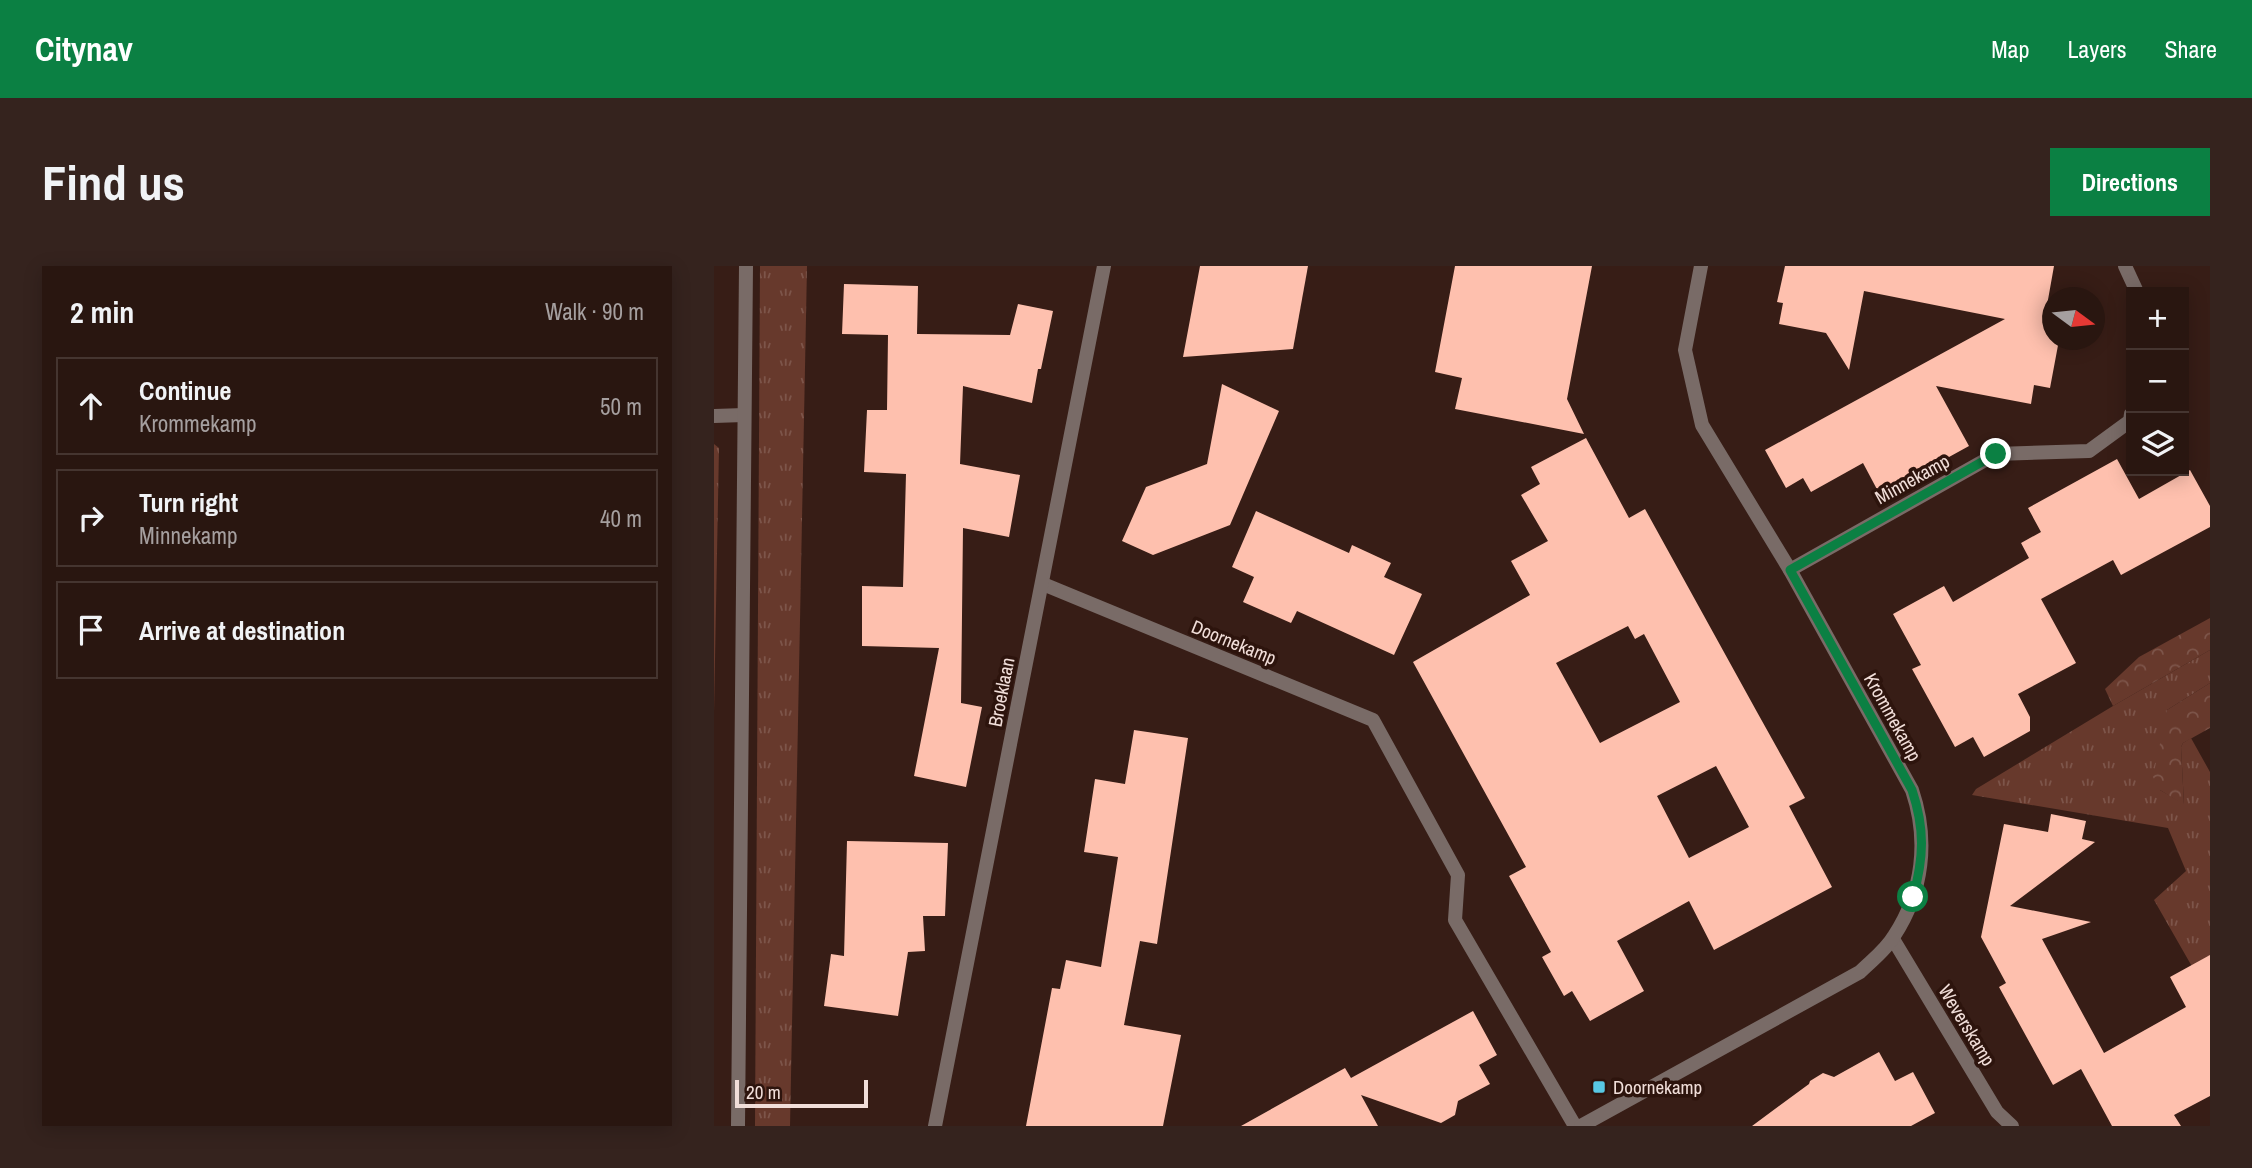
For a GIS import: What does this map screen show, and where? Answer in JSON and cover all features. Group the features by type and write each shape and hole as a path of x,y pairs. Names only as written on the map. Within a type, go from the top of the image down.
{"street":[{"path":"738,1126 746,266"},
{"name":"Broeklaan","path":"935,1126 1104,266"},
{"name":"Krommekamp","path":"1581,1126 1860,972 1893,939 1905,918 1920,873 1923,841 1920,813 1912,790 1790,570 1702,425 1685,350 1701,266"},
{"path":"2125,266 2135,287"},
{"path":"714,416 744,415"},
{"name":"Minnekamp","path":"1790,570 1996,454 2089,451 2126,424"},
{"name":"Doornekamp","path":"1043,584 1373,720 1458,875 1455,920 1575,1126"},
{"name":"Weverskamp","path":"1893,939 1997,1112 2012,1126"}],"green space":[{"path":"760,266 807,266 790,1126 755,1126"},
{"path":"714,444 719,448 714,712"},
{"path":"2210,618 2210,650 2113,706 2105,689 2139,657"},
{"path":"2210,650 2210,683 2167,710 2160,790 2184,804 2181,747 2191,738 2210,772 2210,998 2154,900 2186,871 2168,828 1972,795 1976,789"},
{"path":"2210,683 2210,728 2183,743 2181,747 2184,805 2160,790 2153,777 2167,710"}],"building":[{"path":"1200,266 1308,266 1293,349 1183,357"},
{"path":"1455,266 1592,266 1567,399 1584,434 1455,409 1462,378 1435,372"},
{"path":"1785,266 2054,266 2050,287 2042,287 2042,350 2057,350 2050,388 2034,385 2031,404 1936,386 1969,446 1880,495 1863,463 1811,492 1803,478 1786,488 1765,450 2005,319 1864,291 1849,370 1826,333 1779,324 1783,303 1777,302"},
{"path":"844,284 918,286 917,334 1010,335 1018,304 1053,311 1032,403 963,386 960,464 1020,475 1009,537 963,528 961,703 982,707 966,787 914,776 939,648 862,646 862,586 903,587 906,474 864,472 867,410 887,410 888,335 842,334"},
{"path":"1222,384 1279,411 1230,525 1153,555 1122,541 1146,487 1207,464"},
{"path":"1586,438 1629,518 1645,509 1805,798 1789,806 1832,887 1714,950 1689,901 1617,941 1644,991 1590,1021 1572,991 1564,996 1542,957 1551,952 1509,876 1526,867 1413,662 1530,595 1511,561 1548,541 1521,495 1540,484 1531,467","holes":["1628,626 1635,639 1644,634 1680,702 1600,743 1556,663","1716,766 1749,827 1689,858 1657,796"]},
{"path":"2117,459 2139,499 2179,476 2189,476 2190,470 2210,506 2210,527 2121,575 2113,560 2041,599 2076,663 2018,694 2030,717 2030,731 1984,757 1973,737 1955,747 1912,669 1921,665 1893,614 1944,586 1953,602 2029,558 2021,543 2041,532 2028,508"},
{"path":"1256,511 1349,553 1352,545 1391,563 1384,577 1422,594 1394,655 1297,611 1291,623 1243,602 1254,577 1232,567"},
{"path":"1134,730 1188,738 1157,944 1140,941 1124,1025 1181,1035 1163,1126 1026,1126 1052,988 1060,989 1066,960 1101,967 1118,857 1084,852 1095,779 1125,784"},
{"path":"2051,814 2086,821 2082,839 2095,842 2010,906 2091,922 2042,939 2104,1053 2186,1007 2170,977 2210,955 2210,1096 2174,1115 2181,1126 2112,1126 2081,1069 2053,1085 1999,987 2006,983 1981,937 2004,824 2048,832"},
{"path":"847,841 948,843 945,916 923,916 925,951 908,952 898,1016 824,1006 831,954 844,956"},
{"path":"1473,1011 1497,1055 1479,1065 1490,1084 1458,1101 1455,1115 1441,1123 1361,1095 1378,1126 1241,1126 1345,1068 1351,1078"},
{"path":"1879,1052 1895,1081 1913,1072 1935,1113 1911,1126 1752,1126 1823,1073 1834,1077"}],"place":[{"name":"Doornekamp","path":"1599,1087"}],"route":[{"path":"1913,897 1920,873 1923,841 1920,813 1912,790 1790,570 1996,454"}]}
